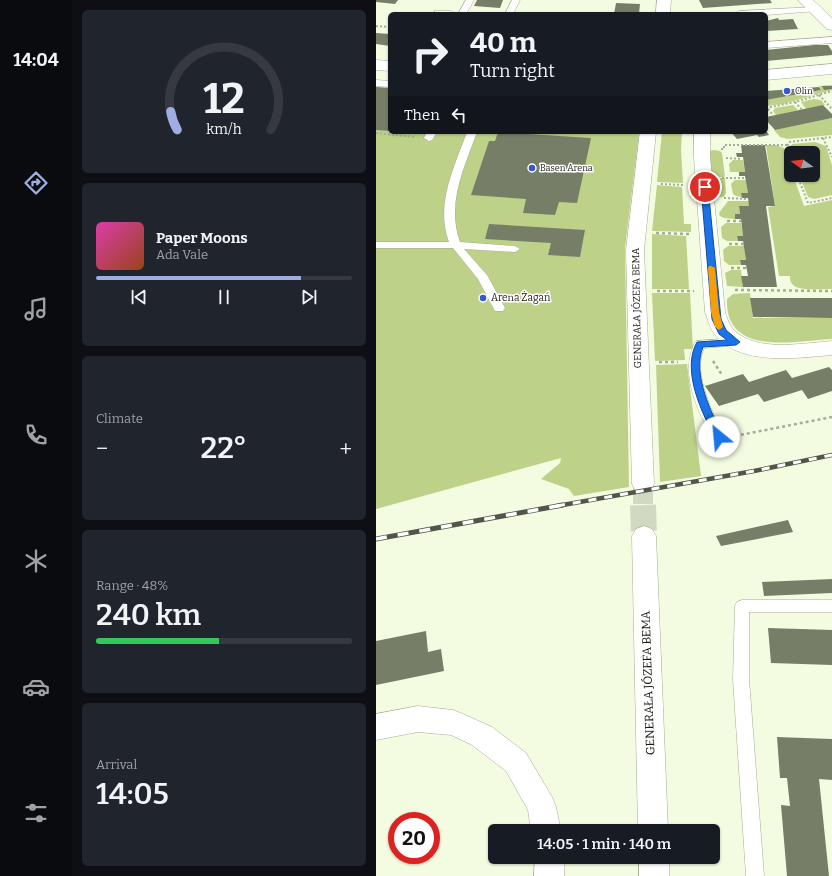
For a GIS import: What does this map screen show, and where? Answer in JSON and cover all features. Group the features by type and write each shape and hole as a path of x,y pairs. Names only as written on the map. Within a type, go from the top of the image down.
{"street":[{"path":"663,12 664,0"},
{"path":"809,4 832,26"},
{"path":"376,65 388,66"},
{"path":"768,75 832,69"},
{"name":"GENERAŁA JÓZEFA BEMA","path":"643,484 635,250 648,134"},
{"path":"702,134 702,157 715,312 718,325 722,332 736,342 754,349 766,351 832,348"},
{"name":"GENERAŁA JÓZEFA BEMA","path":"644,536 653,824"},
{"path":"376,727 418,719 453,723 482,736 516,762 542,807 545,824"},
{"path":"549,876 550,864"},
{"path":"654,864 654,876"}],"lane":[{"path":"463,12 470,0"},
{"path":"511,12 516,0"},
{"path":"753,12 809,4"},
{"path":"768,45 832,40"},
{"path":"376,83 388,84"},
{"path":"471,134 450,200 450,224 456,245 487,284 499,308"},
{"path":"376,245 456,245 515,249"},
{"path":"719,437 710,419 697,381 696,354 700,344 736,342"},
{"path":"755,876 741,679 742,606 832,606"}],"path":[{"path":"376,26 388,28"},
{"path":"768,108 795,102 832,91"},
{"path":"818,95 832,110"},
{"path":"795,102 802,110"},
{"path":"768,109 774,116"},
{"path":"718,148 724,149 724,145 739,144 787,144 792,141 832,137"},
{"path":"824,138 832,157"},
{"path":"726,158 742,159"},
{"path":"800,182 808,203 832,198"},
{"path":"671,184 683,185"},
{"path":"649,232 671,233"},
{"path":"731,290 832,291"},
{"path":"650,291 679,291"},
{"path":"712,360 722,375"},
{"path":"653,362 679,362"},
{"path":"719,437 730,437 832,417"}],"green space":[{"path":"832,85 832,90 783,104 768,106 768,100 821,90 819,86"},
{"name":"Arena Żagań","path":"376,87 388,88 388,134 639,134 625,248 629,487 574,496 569,489 541,479 560,463 561,458 376,509"},
{"path":"814,99 821,100 825,105 806,109 801,102"},
{"path":"793,105 798,110 776,115 773,111 775,108"},
{"path":"832,118 832,135 788,139 780,137 774,130"},
{"path":"662,134 682,134 681,150 683,183 657,182"},
{"path":"815,142 826,146 832,165 832,195 814,199 808,197 802,182 820,182 820,146 791,146 792,144"},
{"path":"766,145 776,145 784,148 784,182 795,182 804,206 832,200 832,289 800,288 792,284 790,276 779,276 768,207 775,206"},
{"path":"714,150 722,153 725,177 710,177 709,151"},
{"path":"733,160 743,160 745,172 730,172 729,164"},
{"path":"711,178 725,178 726,193 724,197 712,196"},
{"path":"735,180 746,180 748,193 742,193 742,197 733,194 731,184"},
{"path":"657,185 682,187 684,224 691,224 691,232 652,231"},
{"path":"728,201 749,201 749,206 739,206 740,214 735,214 735,219 724,218 720,216 719,213"},
{"path":"726,223 741,223 743,236 737,236 738,241 727,241 722,238 721,227"},
{"path":"652,234 686,236 689,289 652,289"},
{"path":"728,246 744,246 746,260 740,260 741,265 729,265 724,261 723,250"},
{"path":"731,270 741,270 743,287 727,286 725,273"},
{"path":"652,293 690,293 693,349 684,349 685,360 655,361"},
{"path":"750,293 753,318 832,318 832,339 782,343 765,342 750,338 737,330 729,317 727,299 733,294"},
{"path":"687,364 701,476 660,482 656,365"}],"building":[{"path":"376,0 398,0 395,4 376,2"},
{"path":"477,0 503,0 500,8 474,6"},
{"path":"699,0 770,0 772,3 703,8"},
{"path":"616,3 640,4 639,12 614,12"},
{"path":"778,18 779,20 793,19 798,29 768,31 768,20"},
{"path":"376,33 388,34 388,46 376,44"},
{"path":"828,45 832,51 832,55 768,61 768,50"},
{"path":"822,86 832,86 832,89 824,90"},
{"path":"376,87 388,88 388,131 376,130"},
{"path":"819,87 821,90 768,100 768,91"},
{"path":"823,105 832,114 832,118 775,130 768,122 768,117"},
{"name":"Basen Arena","path":"497,134 529,134 591,138 577,203 559,202 555,215 523,213 526,199 471,195 489,141 495,141"},
{"path":"733,134 768,134 769,135 759,137 757,135 737,139"},
{"path":"741,145 765,145 775,206 766,206 777,287 743,287 741,276 748,276 746,265 741,265 740,260 746,260 743,241 738,241 737,236 743,236 741,219 735,219 735,214 740,214 739,206 749,206 748,198 742,198 741,193 748,193 745,176 739,176 739,172 745,172 743,157 737,157 736,153 742,153"},
{"path":"489,224 585,230 580,257 548,255 551,243 485,239"},
{"path":"750,298 832,298 832,318 753,317"},
{"path":"829,367 832,370 832,391 808,399 802,390 764,402 758,394 719,406 705,386 743,374 749,382 786,370 792,378"},
{"path":"788,520 793,532 721,546 716,536"},
{"path":"832,579 832,593 764,596 762,582"},
{"path":"768,628 832,630 832,665 771,663"},
{"path":"426,631 428,652 441,649 444,671 376,685 376,641"},
{"path":"777,737 832,739 832,780 819,779 829,876 787,876 781,805 790,806 787,778 780,778"}],"tunnel":[{"path":"643,484 643,505"},
{"path":"643,505 644,536"}],"railway":[{"path":"557,506 754,471 832,455"},
{"path":"376,539 563,505"}],"slow traffic":[{"path":"711,268 715,312 719,327"}],"place":[{"name":"Olin","path":"787,91"},
{"name":"Basen Arena","path":"532,168"},
{"name":"Arena Żagań","path":"483,298"}],"route":[{"path":"705,187 716,319 722,332 736,342 700,344 696,354 695,362 697,381 710,419 719,437"}]}
